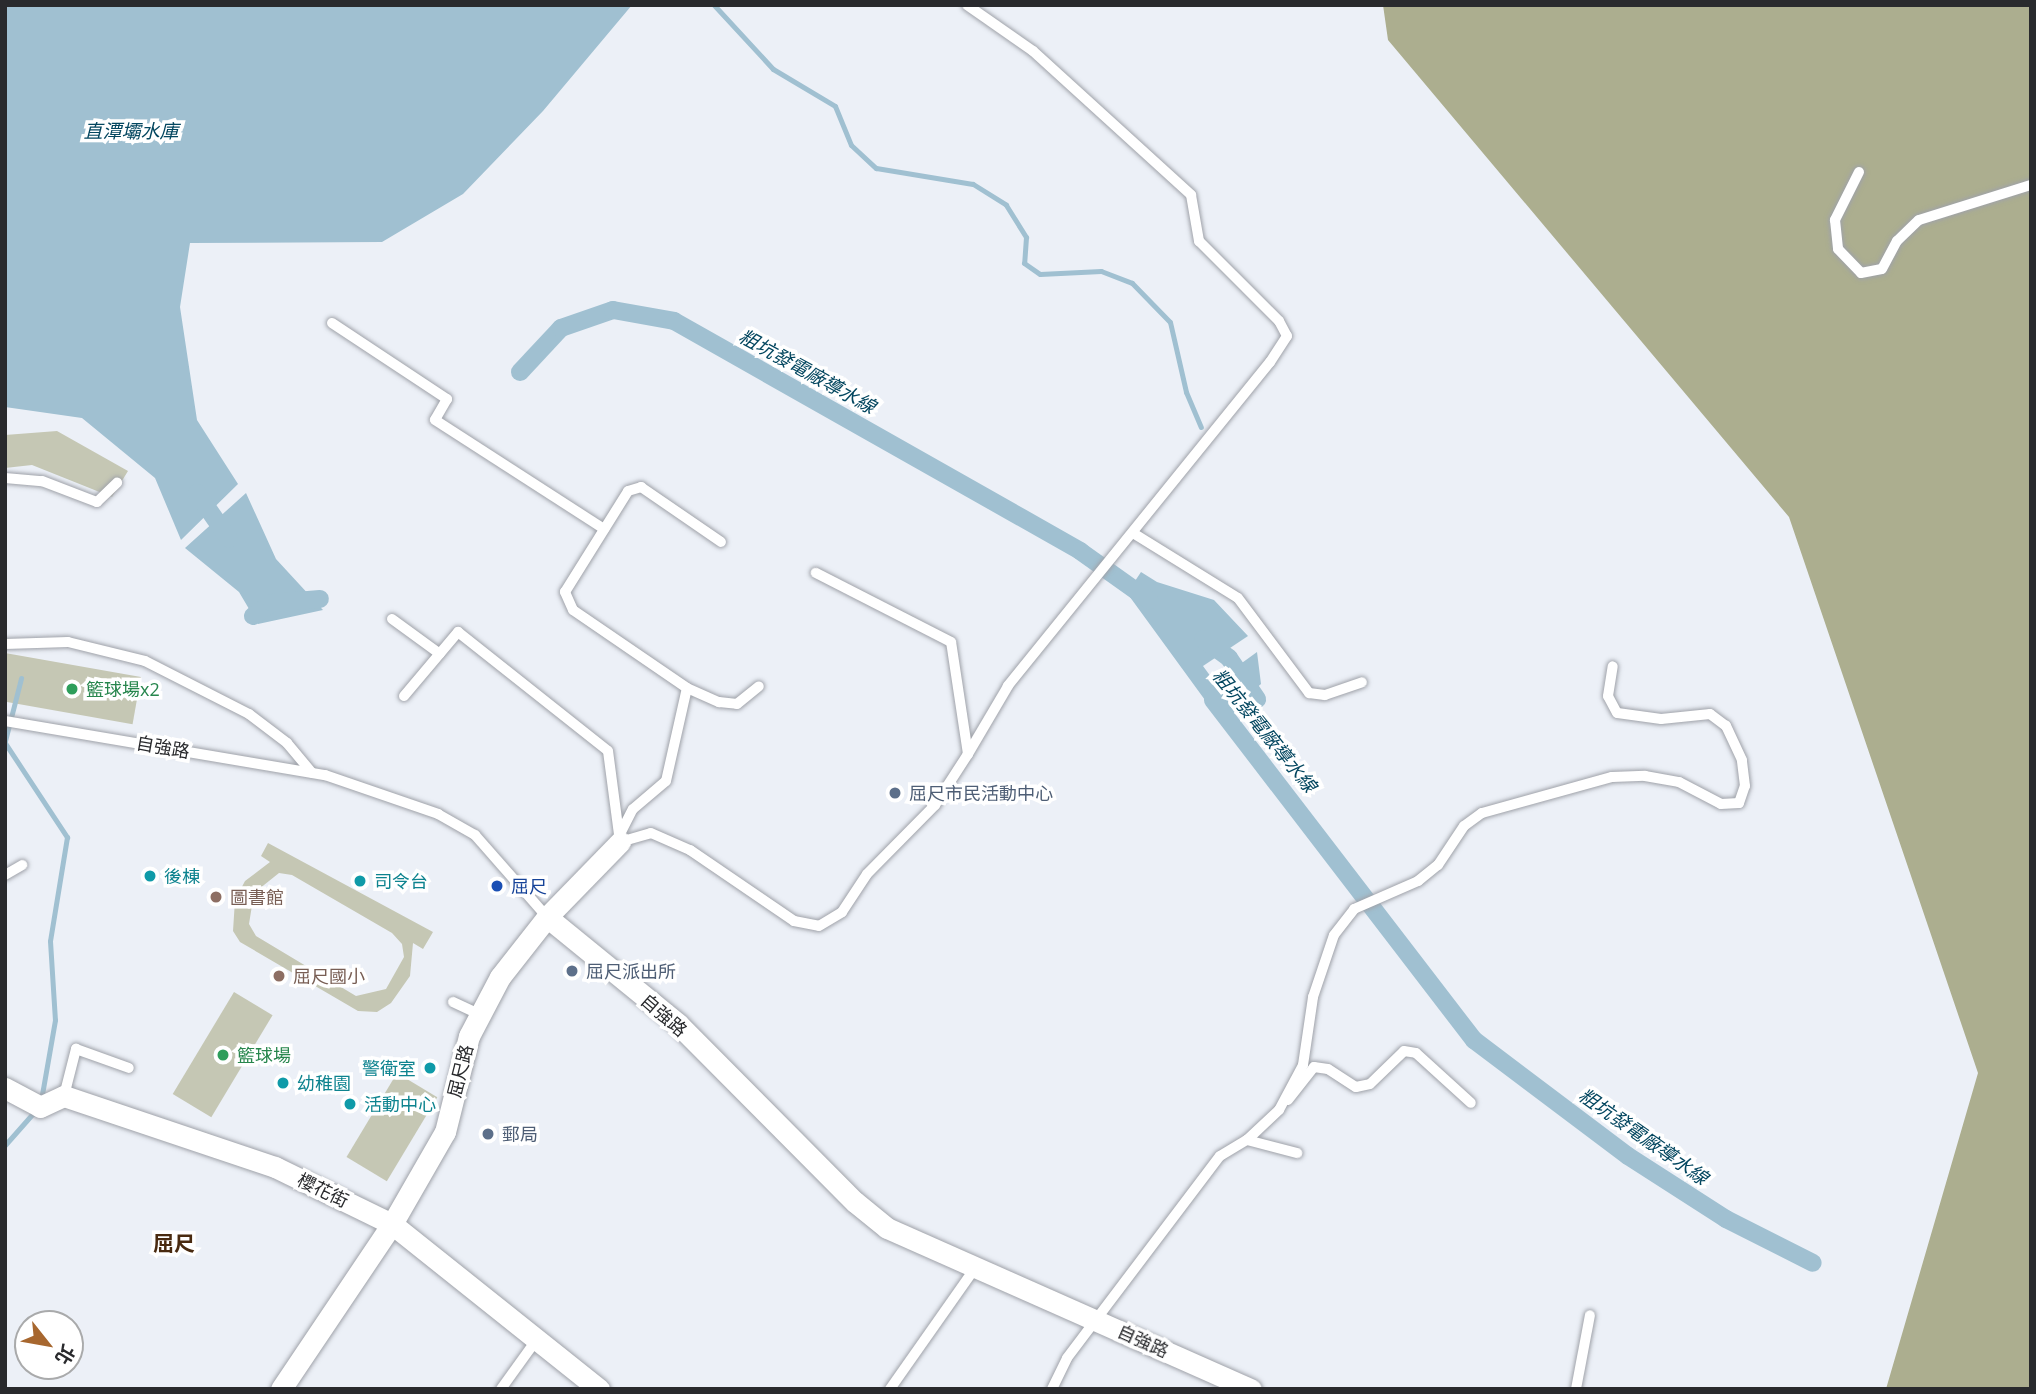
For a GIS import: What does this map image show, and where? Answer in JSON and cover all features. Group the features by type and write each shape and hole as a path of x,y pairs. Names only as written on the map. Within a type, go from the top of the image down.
{"street":[{"name":"屈尺路","path":"281,1389 392,1224 445,1132 469,1036 500,977 547,917 619,839"},
{"name":"自強路","path":"547,917 678,1024 855,1202 887,1228 1251,1389"},
{"path":"5,1088 40,1107 64,1096"},
{"name":"櫻花街","path":"64,1096 275,1167 392,1224 599,1389"}],"lane":[{"path":"619,839 651,833 690,850 794,921 819,926 842,912 867,874 936,805 1008,686 1270,362 1287,335 1279,321 1199,241 1191,195 1033,51 967,5"},
{"path":"1859,172 1835,220 1838,249 1861,273 1882,269 1896,241 1919,220 2031,185"},
{"path":"332,323 447,399 435,420 604,529"},
{"path":"5,478 43,481 97,502 117,483"},
{"path":"721,542 640,487 628,491 565,592 573,610 687,688 719,702 737,704 759,687"},
{"path":"1133,533 1238,598 1309,693 1325,695 1362,682"},
{"path":"816,573 951,642 968,754"},
{"path":"393,619 440,654"},
{"path":"404,696 458,632 608,751 619,839"},
{"path":"5,644 68,642 145,661 249,714 287,743 312,773"},
{"path":"1279,1110 1303,1065 1313,997 1334,935 1354,909 1418,881 1438,865 1464,826 1482,813 1612,777 1645,776 1679,782 1721,804 1739,803 1745,786 1742,760 1726,726 1710,714 1661,719 1617,713 1608,696 1613,666"},
{"path":"619,839 633,810 666,782 687,688"},
{"name":"自強路","path":"5,721 312,773 438,814 475,835 547,917"},
{"path":"5,875 22,865"},
{"path":"453,1002 479,1014"},
{"path":"64,1096 76,1049 129,1068"},
{"path":"1052,1389 1067,1358 1220,1156 1247,1140 1279,1110 1314,1067 1328,1069 1356,1087 1370,1084 1404,1051 1416,1053 1471,1103"},
{"path":"1247,1140 1297,1153"},
{"path":"890,1389 975,1268"},
{"path":"1576,1389 1590,1315"},
{"path":"501,1389 537,1339"}],"green space":[{"path":"1383,5 2031,5 2031,1389 1886,1389 1978,1073 1789,517 1388,40"},
{"path":"57,431 128,471 112,497 32,465 5,468 5,435"},
{"name":"籃球場x2","path":"5,653 141,677 133,724 5,702"},
{"path":"268,843 433,932 423,949 413,943 410,976 391,1003 377,1012 358,1011 240,942 233,931 235,900 245,881 270,862 261,856","holes":["279,873 292,875 392,933 402,944 404,957 386,989 356,996 256,936 249,924 254,893"]},
{"name":"籃球場","path":"234,992 273,1015 211,1117 173,1094"},
{"path":"397,1073 437,1097 387,1181 347,1157"}],"water":[{"name":"直潭壩水庫","path":"5,5 632,5 543,111 463,194 382,242 190,243 180,307 197,420 238,484 181,540 155,478 82,418 5,407"},
{"path":"246,493 276,559 323,610 258,624 239,592 185,548"},
{"path":"1141,572 1157,582 1214,600 1248,636 1203,666 1236,711 1221,722 1127,593"},
{"path":"1257,652 1261,684 1247,696 1217,681"}],"waterway":[{"path":"714,5 773,69 835,106 851,145 876,168 973,184 1006,205 1026,237 1024,263 1040,274 1101,271 1132,283 1170,322 1186,392 1201,427"},
{"name":"粗坑發電廠導水線","path":"520,372 561,328 613,310 674,321 1080,551 1149,600"},
{"path":"197,493 229,539"},
{"path":"253,616 272,603 320,599"},
{"path":"1203,639 1229,658 1257,699"},
{"path":"5,741 21,678"},
{"name":"粗坑發電廠導水線","path":"1213,700 1474,1040 1628,1156 1726,1219 1813,1263"},
{"path":"5,743 67,837 50,941 55,1020 41,1100"},
{"path":"5,1145 35,1111"}],"place":[{"name":"籃球場x2","path":"72,689"},
{"name":"屈尺市民活動中心","path":"895,793"},
{"name":"後棟","path":"150,876"},
{"name":"司令台","path":"360,881"},
{"name":"屈尺","path":"497,886"},
{"name":"圖書館","path":"216,897"},
{"name":"屈尺派出所","path":"572,971"},
{"name":"屈尺國小","path":"279,976"},
{"name":"籃球場","path":"223,1055"},
{"name":"警衛室","path":"430,1068"},
{"name":"幼稚園","path":"283,1083"},
{"name":"活動中心","path":"350,1104"},
{"name":"郵局","path":"488,1134"}],"district":[{"name":"屈尺","path":"174,1243"}]}
